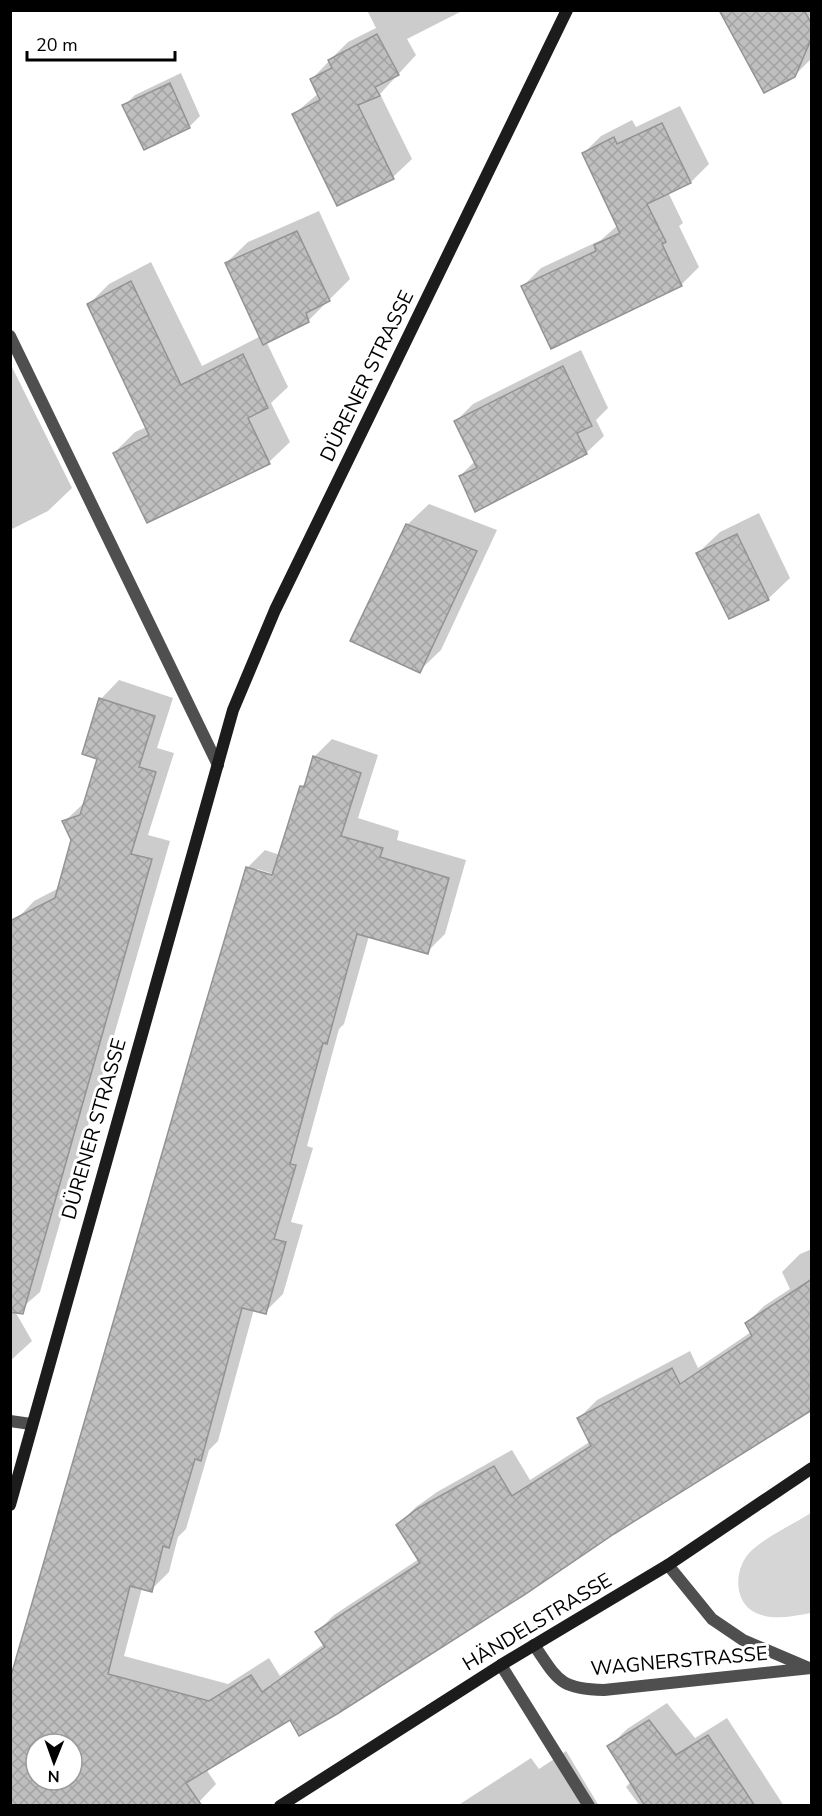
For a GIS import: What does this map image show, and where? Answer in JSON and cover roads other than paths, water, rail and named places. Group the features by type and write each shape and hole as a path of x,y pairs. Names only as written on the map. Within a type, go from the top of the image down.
{"street":[{"name":"DÜRENER STRASSE","path":"10,1505 233,710 275,610 567,10"},
{"path":"10,336 218,765"},
{"path":"10,1421 31,1425"},
{"name":"HÄNDELSTRASSE","path":"280,1806 501,1665 668,1565 812,1468"},
{"name":"WAGNERSTRASSE","path":"668,1565 712,1620 743,1640 811,1668"},
{"name":"WAGNERSTRASSE","path":"534,1645 559,1681 578,1690 604,1690 811,1668"},
{"path":"501,1665 589,1806"}]}
